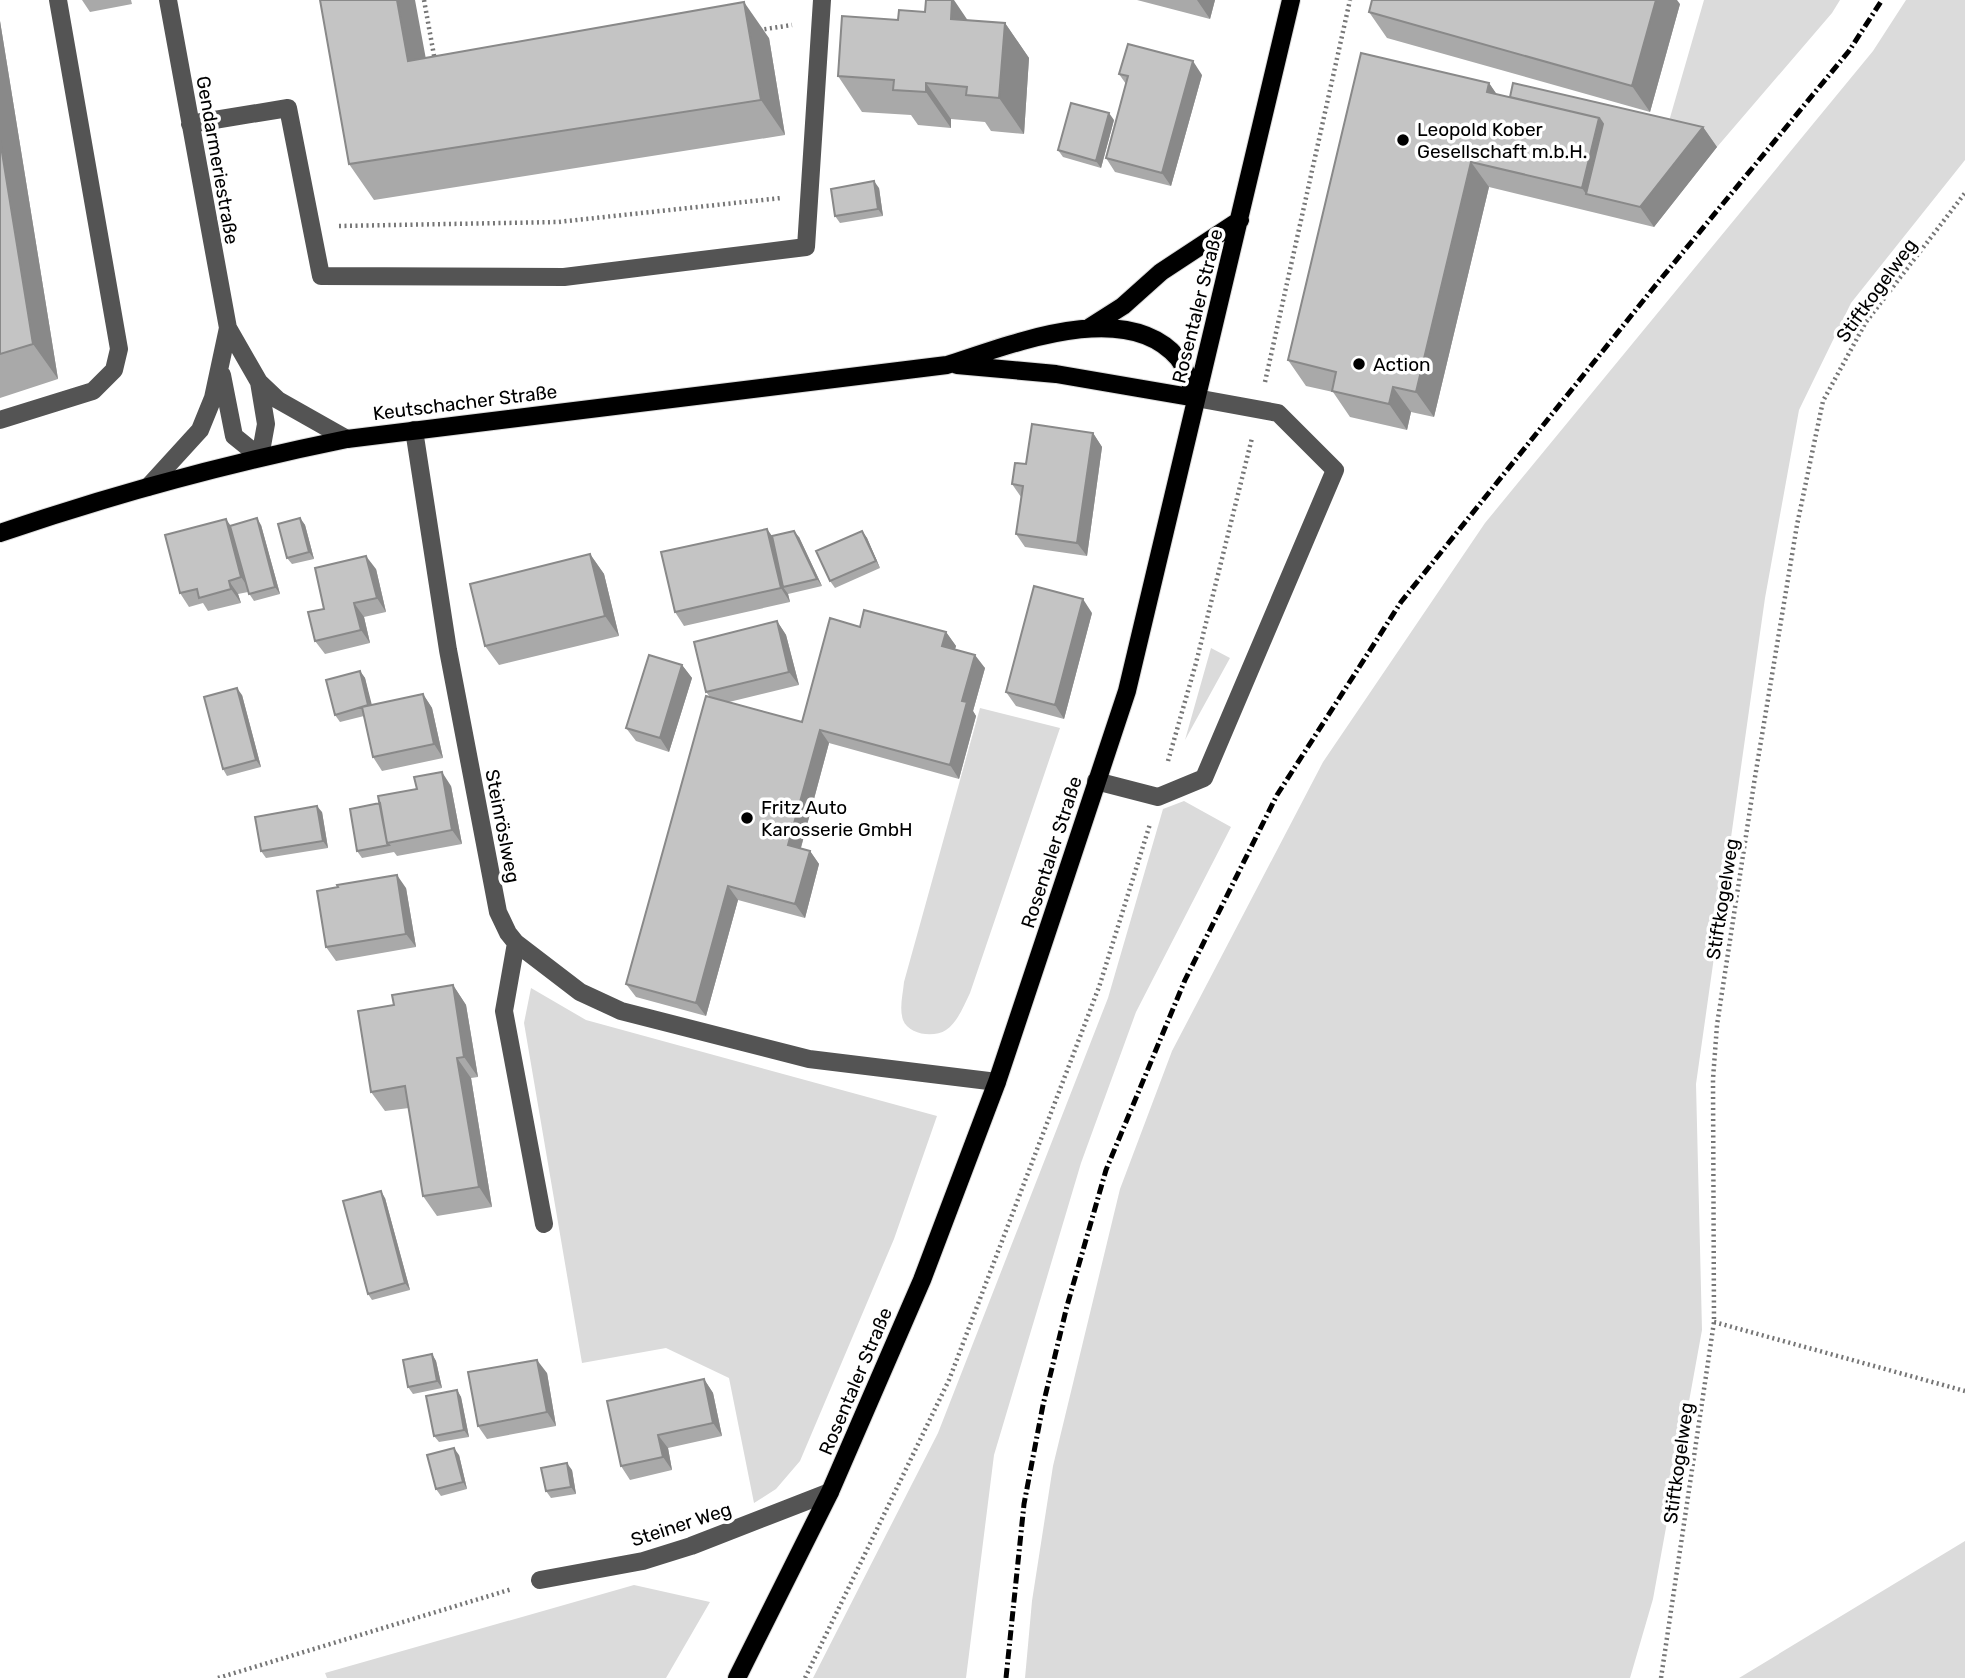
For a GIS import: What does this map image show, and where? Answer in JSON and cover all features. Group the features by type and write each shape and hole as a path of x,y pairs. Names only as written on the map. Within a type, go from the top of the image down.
{"main road":[{"name":"Rosentaler Straße","path":"737,1678 830,1492 922,1280 997,1082 1127,691 1291,0"},
{"path":"1090,327 1123,306 1161,272 1240,220"},
{"path":"947,365 1012,344 1090,327 1129,330 1151,337 1179,359 1196,398"},
{"path":"947,365 1056,374 1196,398"},
{"name":"Keutschacher Straße","path":"0,533 72,508 148,487 260,457 347,439 947,365"}],"street":[{"path":"0,420 93,391 114,370 119,349 58,0"},
{"name":"Gendarmeriestraße","path":"168,0 228,328 259,382 278,400 347,439"},
{"path":"190,124 288,108 321,276 564,277 806,247 822,0"},
{"name":"Gendarmeriestraße","path":"148,487 200,430 213,398 228,328"},
{"name":"Gendarmeriestraße","path":"220,364 234,436 260,457 266,424 259,382"},
{"path":"1096,781 1158,797 1204,778 1335,470 1278,413 1196,398"},
{"name":"Steinröslweg","path":"414,429 448,650 498,912 516,943"},
{"path":"544,1224 504,1011 516,943 580,992 621,1011 809,1059 997,1082"},
{"name":"Steiner Weg","path":"540,1580 643,1561 691,1546 830,1492"}],"path":[{"path":"424,0 438,73"},
{"path":"805,1678 949,1380 1099,987 1196,663 1259,408 1350,0"},
{"path":"752,31 820,20"},
{"name":"Stiftkogelweg","path":"1661,1678 1714,1322 1713,1079 1717,1025 1797,525 1823,401 1866,322 1965,193"},
{"path":"311,226 558,222 809,195"},
{"path":"1714,1322 1965,1391"},
{"path":"218,1678 540,1580"}],"shaded area":[{"path":"1704,0 1840,0 1832,13 1717,147 1665,135"},
{"path":"1906,0 1965,0 1965,160 1851,303 1799,410 1765,598 1696,1084 1702,1330 1653,1599 1630,1678 1025,1678 1032,1601 1053,1466 1120,1189 1172,1051 1323,762 1485,523 1873,51"},
{"path":"1211,648 1230,658 1185,740"},
{"path":"980,708 1060,728 970,993 950,1027 935,1034 922,1034 911,1029 903,1020 901,1006 904,982"},
{"path":"1184,801 1231,827 1136,1012 1081,1163 994,1455 966,1678 813,1678 938,1433 1108,998 1163,809"},
{"path":"531,988 586,1020 937,1116 894,1239 800,1461 776,1489 754,1503 729,1378 666,1348 582,1363 524,1023"},
{"path":"1965,1541 1965,1678 1739,1678"},
{"path":"634,1585 710,1602 666,1678 327,1678 325,1673"}],"building":[{"path":"320,0 397,0 408,61 744,2 761,100 349,164"},
{"path":"926,0 952,0 951,19 1005,23 999,98 966,95 967,87 926,83 926,92 893,90 894,80 838,76 842,16 898,20 899,10 925,12"},
{"path":"1372,0 1656,0 1632,86 1369,12"},
{"path":"1128,44 1193,61 1162,173 1106,158 1128,76 1119,74"},
{"path":"1361,53 1489,83 1487,92 1599,118 1582,188 1471,162 1416,392 1393,387 1389,404 1332,391 1336,372 1288,360"},
{"path":"1513,83 1703,127 1640,207 1586,194 1603,124 1599,118 1510,97"},
{"path":"1071,103 1109,113 1096,161 1058,150"},
{"path":"0,140 33,344 0,354"},
{"path":"874,181 878,209 835,216 831,189"},
{"path":"1032,424 1093,433 1077,543 1016,534 1023,486 1012,484 1015,463 1026,464"},
{"path":"257,518 275,587 249,594 230,526"},
{"path":"300,518 309,552 287,558 278,524"},
{"path":"226,519 241,577 229,581 231,589 199,598 197,589 180,593 165,535"},
{"path":"767,529 781,588 675,612 661,552"},
{"path":"794,531 817,579 783,587 772,536"},
{"path":"862,531 876,561 830,581 816,551"},
{"path":"590,554 605,616 485,646 470,584"},
{"path":"366,556 377,598 354,603 361,630 315,641 308,612 324,609 315,568"},
{"path":"1034,586 1083,599 1055,705 1006,692"},
{"name":"Fritz Auto Karosserie GmbH","path":"864,610 946,632 942,646 975,655 962,701 967,702 950,765 820,730 788,845 810,851 795,904 728,886 696,1003 626,984 706,696 802,722 830,618 860,627"},
{"path":"777,621 789,672 706,692 694,642"},
{"path":"649,655 682,665 660,738 626,728"},
{"path":"360,671 368,705 335,715 326,680"},
{"path":"237,688 256,760 223,769 204,697"},
{"path":"423,694 434,744 373,757 362,707"},
{"path":"442,772 452,830 387,843 378,796 417,789 414,777"},
{"path":"380,803 389,845 357,851 350,809"},
{"path":"317,806 323,841 261,851 255,817"},
{"path":"397,875 406,934 326,947 317,891"},
{"path":"453,985 464,1057 457,1058 479,1187 423,1196 405,1086 371,1092 358,1011 394,1005 392,995"},
{"path":"381,1191 405,1283 368,1294 343,1201"},
{"path":"432,1354 437,1381 408,1387 403,1360"},
{"path":"537,1360 547,1412 478,1426 468,1372"},
{"path":"704,1379 713,1423 658,1435 663,1457 621,1466 607,1401"},
{"path":"457,1390 464,1430 434,1436 426,1396"},
{"path":"454,1448 463,1482 436,1489 427,1455"},
{"path":"567,1463 571,1487 546,1491 541,1468"}],"railway":[{"path":"1006,1678 1024,1504 1043,1405 1067,1306 1106,1170 1185,980 1277,795 1401,602 1655,286 1849,51 1882,0"}],"place":[{"name":"Leopold Kober Gesellschaft m.b.H.","path":"1403,140"},
{"name":"Action","path":"1359,364"},
{"name":"Fritz Auto Karosserie GmbH","path":"747,818"}]}
